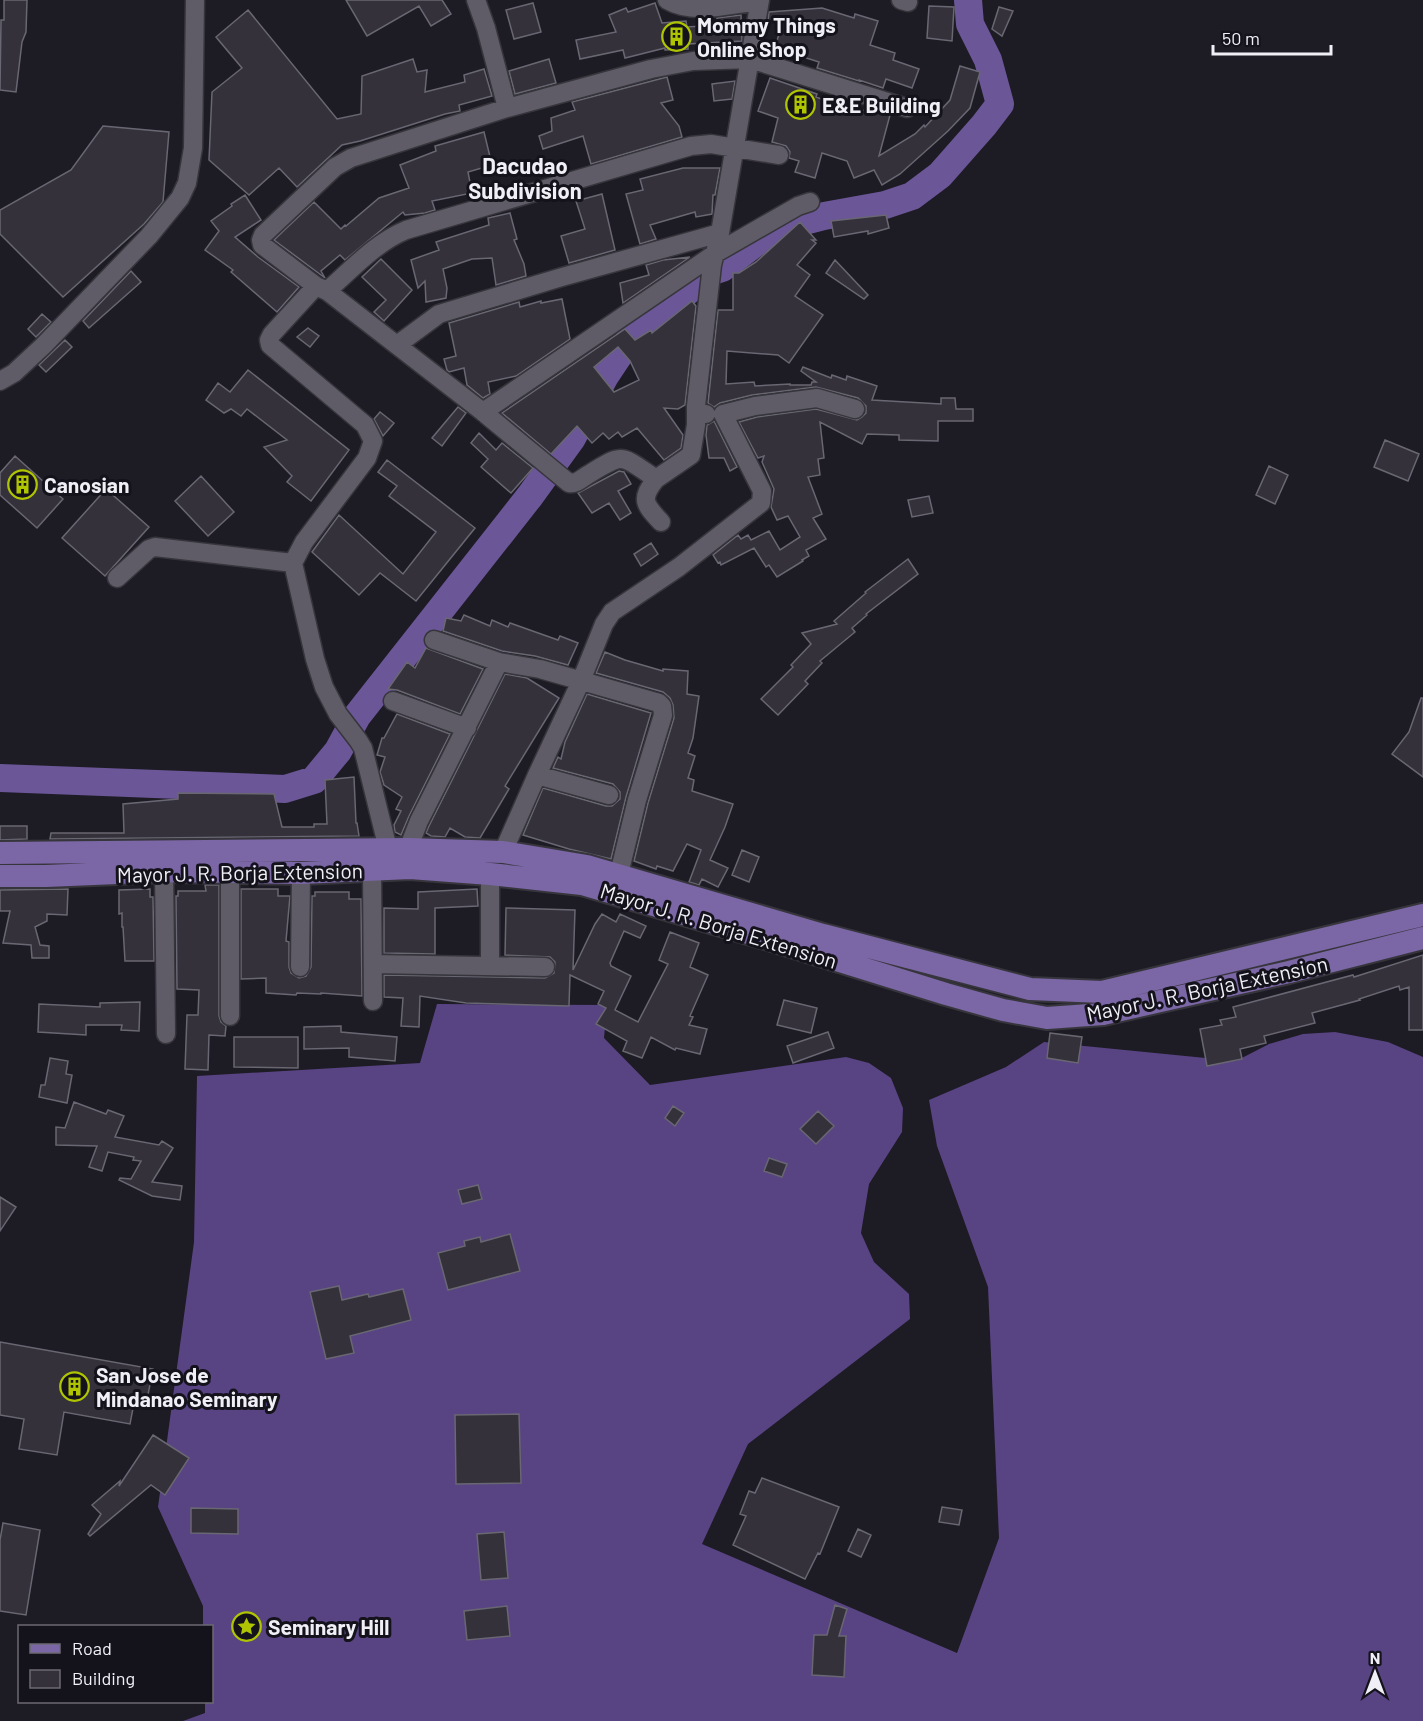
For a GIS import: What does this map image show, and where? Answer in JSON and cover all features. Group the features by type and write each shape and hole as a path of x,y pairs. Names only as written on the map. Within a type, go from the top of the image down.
{"main road":[{"name":"Mayor J. R. Borja Extension","path":"0,876 46,876 129,863 164,871 230,870 301,873 394,861 503,852 585,875 762,937 946,994 1004,1010 1047,1018 1103,1014 1289,972 1423,938"},
{"name":"Mayor J. R. Borja Extension","path":"0,853 129,863 394,861 490,874 619,874 823,935 1030,989 1102,992 1423,915"},
{"path":"946,994 952,969"}],"street":[{"path":"0,381 43,346 149,236 180,198 187,183 193,148 195,0"},
{"path":"476,0 486,28 507,108"},
{"path":"662,522 648,508 646,491 656,478 691,454 697,420 713,265 760,1 693,9 668,0"},
{"path":"656,478 627,459 619,458 569,483 397,345 262,245 263,235 335,167 351,158 507,108 651,69 693,61 750,59 907,108"},
{"path":"394,861 368,765 358,740 338,714 324,687 315,660 292,563 304,542 367,458 373,441 365,425 270,345 269,340 272,334 321,289 390,237 406,230 691,146 711,144 779,155"},
{"path":"483,412 713,265 762,225 810,202"},
{"path":"397,345 439,314 720,233"},
{"path":"696,414 723,414 755,406 817,398 855,409"},
{"path":"503,852 581,681 604,624 612,612 679,567 761,503 762,491 723,414"},
{"path":"117,578 149,549 155,547 292,563"},
{"path":"434,640 499,662 540,669 659,703 663,710 619,874"},
{"path":"373,1001 373,964 394,861 419,821 499,662"},
{"path":"393,701 467,728"},
{"path":"537,775 609,795"},
{"path":"230,870 230,1016"},
{"path":"164,871 166,1034"},
{"path":"300,967 301,873"},
{"path":"490,874 490,965"},
{"path":"373,964 545,968"}],"shaded area":[{"path":"437,1004 607,1005 604,1038 650,1085 846,1057 869,1063 891,1078 903,1108 902,1132 869,1184 861,1233 874,1262 909,1294 910,1319 748,1444 702,1544 957,1653 999,1538 988,1287 937,1146 929,1100 1006,1067 1044,1042 1236,1061 1269,1044 1303,1034 1335,1032 1388,1042 1423,1057 1423,1721 183,1721 205,1713 205,1703 213,1703 213,1625 203,1625 203,1606 158,1507 194,1242 197,1076 420,1063"}],"building":[{"path":"4,0 27,0 26,32 22,42 16,92 0,90 1,20 4,20"},
{"path":"346,0 442,0 451,14 431,26 419,6 367,36"},
{"path":"533,3 541,32 514,39 506,10"},
{"path":"655,3 662,23 686,21 687,27 717,25 717,18 741,15 742,41 688,44 688,49 665,50 665,48 625,58 623,50 580,59 576,40 616,32 609,15 626,8 628,12"},
{"path":"929,6 954,7 952,41 927,38"},
{"path":"999,7 1013,11 1002,36 992,29"},
{"path":"822,8 854,18 855,14 878,21 870,45 895,53 893,60 919,69 912,88 886,79 883,88 859,81 817,68 819,62 775,48 782,23 768,21 769,12"},
{"path":"248,10 337,119 361,114 362,76 413,59 417,72 427,70 425,92 465,82 464,75 484,69 492,96 459,105 460,111 342,145 297,187 279,168 249,195 209,160 212,92 242,68 216,37"},
{"path":"549,59 556,83 515,94 509,71"},
{"path":"960,66 980,72 970,108 900,174 882,185 874,170 854,178 847,161 822,153 815,178 795,172 799,161 789,158 790,152 786,146 772,142 778,118 758,111 770,78 817,94 816,97 840,106 890,115 879,156 915,134 924,125 925,127 950,100"},
{"path":"667,77 673,100 661,103 679,126 682,137 591,164 583,136 543,149 539,136 552,131 551,118 575,110 572,102"},
{"path":"735,81 732,99 714,101 712,84"},
{"path":"103,126 169,132 163,202 144,224 63,297 0,234 0,210 71,170"},
{"path":"484,132 492,165 468,172 472,193 432,201 435,210 425,213 405,215 403,212 345,260 340,255 321,271 325,278 274,240 314,202 341,229 379,198 409,188 400,165 436,151 435,146"},
{"path":"683,168 720,168 715,195 713,195 712,214 696,217 695,212 650,225 656,239 640,244 626,194 643,190 640,179"},
{"path":"602,194 615,250 569,263 561,236 585,229 576,201"},
{"path":"245,195 261,220 235,237 299,287 277,312 231,272 233,270 205,250 219,231 211,221"},
{"path":"510,213 517,239 514,240 524,264 526,276 496,285 492,258 472,259 443,269 447,288 446,298 426,302 425,281 418,288 411,260 439,250 436,242 489,225 488,218"},
{"path":"886,215 889,228 868,234 868,231 834,237 831,221"},
{"path":"800,222 816,240 812,240 816,243 797,265 810,275 795,296 823,315 789,363 778,355 727,351 726,384 754,382 755,386 811,385 812,382 816,382 801,371 803,367 831,378 832,375 846,380 847,376 877,386 872,400 941,404 941,398 955,398 956,409 973,409 973,421 938,421 938,441 899,440 899,435 867,434 862,444 820,422 824,458 818,459 820,475 808,477 822,514 813,518 826,539 806,550 809,556 777,577 769,565 766,567 754,548 721,565 713,555 738,535 741,539 748,535 751,540 769,531 780,550 800,537 788,516 777,520 771,507 774,489 762,462 764,456 758,458 739,422 757,417 816,409 857,420 866,413 866,406 858,398 816,387 752,395 720,403 714,407 708,403 718,310 733,310 733,273 739,273 756,262"},
{"path":"690,257 623,303 620,283 649,275 646,265 663,260"},
{"path":"381,259 412,290 384,321 374,312 386,300 362,277"},
{"path":"835,260 868,295 864,299 826,273"},
{"path":"131,271 141,282 89,328 83,321"},
{"path":"562,299 570,339 516,376 488,382 490,394 483,398 467,385 464,368 449,372 447,370 444,359 456,356 449,323 519,302 520,307 541,301 541,303"},
{"path":"692,301 696,306 685,405 678,409 664,408 683,435 681,448 664,460 637,428 622,437 618,432 609,439 603,433 592,443 577,426 551,454 502,413 625,329 635,340 651,330 652,333","holes":["618,347 630,361 639,380 614,392 594,367"]},
{"path":"42,314 51,322 36,337 28,329"},
{"path":"308,328 319,336 310,347 297,337"},
{"path":"65,340 72,347 46,372 39,365"},
{"path":"248,370 349,450 311,501 287,482 292,476 264,447 287,440 247,409 241,416 231,409 224,413 206,400 218,383 230,392"},
{"path":"458,407 466,413 442,446 432,438"},
{"path":"380,412 394,423 383,436 374,419"},
{"path":"714,421 737,467 730,471 724,458 709,458 707,425"},
{"path":"479,433 496,450 502,443 533,468 511,493 481,467 488,459 471,443"},
{"path":"1385,440 1419,454 1408,481 1374,467"},
{"name":"Canosian","path":"15,456 63,499 37,528 0,495 0,473"},
{"path":"387,460 475,528 416,601 380,573 359,595 312,552 339,515 403,574 436,532 389,496 397,486 378,472"},
{"path":"1269,466 1288,475 1275,504 1256,495"},
{"path":"619,471 624,472 631,484 618,491 631,513 620,520 609,503 592,513 578,493"},
{"path":"201,476 234,512 208,536 175,501"},
{"path":"106,489 149,527 105,576 62,538"},
{"path":"929,496 933,513 912,517 908,500"},
{"path":"651,543 658,554 641,566 634,554"},
{"path":"908,559 918,574 866,614 852,628 855,632 820,661 822,663 805,681 808,684 778,715 761,699 793,667 791,665 811,644 802,633 837,624 834,621 865,592"},
{"path":"464,615 490,626 492,620 508,627 510,623 558,640 560,636 578,643 568,665 535,656 502,651 443,631 446,618 461,621"},
{"path":"426,648 483,669 460,714 397,690 388,689 407,662 415,668"},
{"path":"605,652 663,671 663,669 688,671 687,694 699,696 693,738 688,753 695,756 688,778 694,780 692,791 733,804 710,860 728,868 718,887 702,879 699,885 689,882 701,850 687,844 673,871 657,866 656,869 634,861 648,803 674,718 673,705 670,698 663,692 596,673"},
{"path":"505,674 527,678 559,698 505,786 509,789 480,838 465,837 450,828 445,837 431,836 426,833 429,826"},
{"path":"587,694 651,713 626,797 611,859 523,835 543,788 606,806 612,806 620,799 620,792 613,784 553,768 558,757 561,759 565,742"},
{"path":"1421,698 1423,698 1423,777 1392,754 1409,732"},
{"path":"397,714 450,734 401,835 395,832 394,825 401,811 396,809 402,797 384,785 380,772 385,757 377,755 382,738"},
{"path":"354,777 356,823 359,836 50,839 51,833 124,833 123,804 178,799 178,793 274,794 282,827 314,827 314,824 327,824 325,780"},
{"path":"0,826 27,826 27,839 0,840"},
{"path":"742,850 759,857 749,882 732,875"},
{"path":"205,885 219,885 219,1016 221,1022 226,1026 225,1036 209,1035 208,1070 185,1069 187,1015 198,1015 199,990 177,989 176,896 178,896 178,891 206,891"},
{"path":"68,889 67,915 47,914 47,921 35,927 40,945 49,946 49,958 32,958 31,945 3,943 10,911 0,911 0,890"},
{"path":"150,889 150,897 153,897 154,961 125,961 122,913 119,914 119,890"},
{"path":"241,889 278,889 278,896 290,896 286,941 289,942 291,973 299,978 306,976 311,967 312,896 315,896 315,892 349,892 349,899 361,899 362,996 266,993 266,978 241,979"},
{"path":"477,889 478,906 435,908 435,954 384,953 384,908 418,909 418,892"},
{"path":"506,908 575,910 573,970 602,914 616,922 620,914 646,926 640,938 624,931 610,963 611,966 631,976 615,1010 638,1022 668,964 659,960 670,932 699,943 690,967 708,975 690,1016 693,1017 689,1025 707,1029 700,1054 676,1048 675,1050 651,1037 642,1058 623,1051 627,1041 596,1024 606,1008 598,1004 604,991 570,975 569,1006 466,1003 420,996 419,1027 401,1026 403,998 384,997 384,975 545,978 554,973 555,962 550,957 505,955"},
{"path":"1423,955 1423,1030 1409,1030 1409,987 1400,990 1399,986 1360,1000 1312,1013 1315,1023 1264,1036 1266,1043 1240,1049 1242,1059 1207,1066 1200,1029 1222,1025 1220,1020 1236,1017 1233,1007 1353,975 1354,977"},
{"path":"784,1000 817,1008 811,1033 777,1025"},
{"path":"140,1002 139,1031 121,1030 122,1025 86,1025 86,1035 38,1032 39,1004 100,1007 100,1003"},
{"path":"341,1026 341,1032 397,1037 395,1061 349,1057 349,1048 304,1049 304,1027"},
{"path":"828,1032 834,1048 793,1063 787,1046"},
{"path":"1050,1033 1082,1037 1078,1063 1047,1058"},
{"path":"234,1037 298,1037 298,1068 234,1067"},
{"path":"50,1058 68,1061 66,1074 72,1075 67,1103 39,1097 41,1085 45,1085"},
{"path":"74,1102 106,1114 108,1110 124,1116 115,1137 159,1145 162,1141 173,1148 152,1182 182,1186 180,1200 152,1196 119,1180 120,1178 131,1179 141,1161 133,1160 134,1157 108,1152 102,1171 89,1167 97,1146 56,1145 56,1127 65,1128"},
{"path":"673,1106 684,1113 675,1126 665,1118"},
{"path":"818,1111 834,1126 816,1144 800,1129"},
{"path":"769,1158 787,1164 782,1177 764,1171"},
{"path":"478,1185 482,1199 462,1204 458,1190"},
{"path":"0,1197 16,1207 0,1231"},
{"path":"510,1234 520,1271 448,1290 438,1253 465,1246 464,1241 480,1237 481,1242"},
{"path":"339,1286 342,1300 368,1294 369,1297 403,1289 411,1320 350,1336 354,1353 326,1359 310,1292"},
{"name":"San Jose de Mindanao Seminary","path":"0,1342 153,1369 146,1405 134,1403 130,1424 64,1412 57,1455 19,1449 24,1419 0,1415"},
{"path":"519,1414 521,1483 456,1484 455,1415"},
{"path":"153,1435 189,1458 165,1495 151,1485 90,1536 88,1534 101,1514 92,1505 120,1481 119,1486"},
{"path":"762,1478 839,1507 820,1554 818,1553 805,1579 733,1545 746,1516 740,1514 749,1491 755,1493"},
{"path":"942,1507 962,1510 959,1525 939,1522"},
{"path":"191,1508 238,1509 238,1534 191,1533"},
{"path":"3,1523 40,1530 26,1615 0,1611 0,1540"},
{"path":"858,1529 871,1535 861,1557 848,1551"},
{"path":"504,1532 508,1578 481,1580 477,1534"},
{"path":"835,1605 847,1609 839,1636 846,1636 844,1677 812,1675 814,1635 827,1635"},
{"path":"507,1606 510,1636 467,1640 464,1611"}],"waterway":[{"path":"0,778 285,789 314,780 338,751 357,716 530,496 572,438 605,376 629,340 690,289 701,275 722,268 774,229 824,216 885,205 912,196 940,175 984,125 1000,104 988,60 970,24 968,0"}],"place":[{"name":"Mommy Things Online Shop","path":"676,36"},
{"name":"E&E Building","path":"801,104"},
{"name":"Canosian","path":"23,484"},
{"name":"San Jose de Mindanao Seminary","path":"75,1386"},
{"name":"Seminary Hill","path":"247,1626"}],"district":[{"name":"Dacudao Subdivision","path":"525,178"}]}
